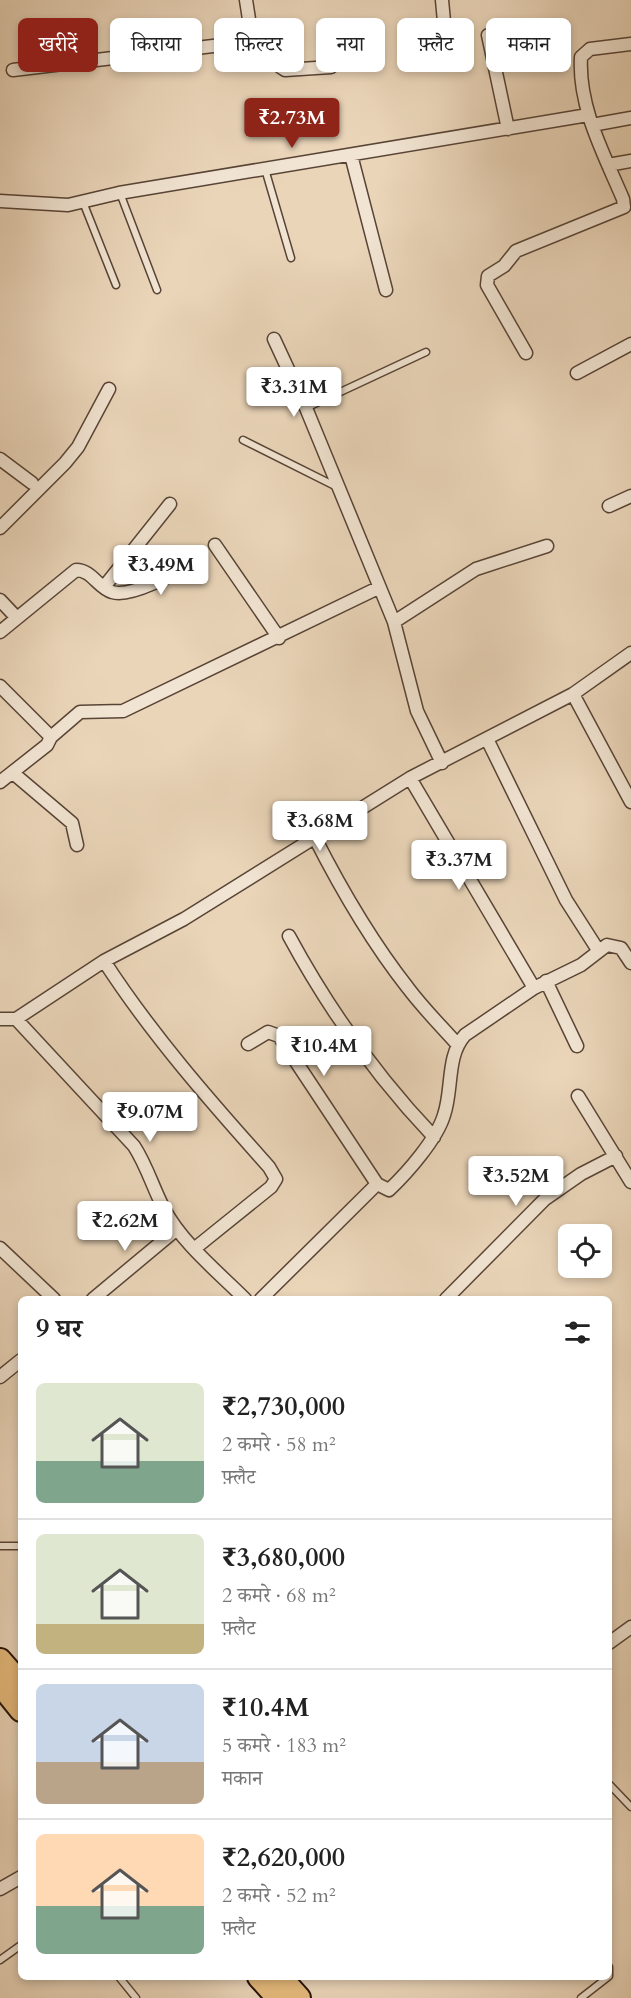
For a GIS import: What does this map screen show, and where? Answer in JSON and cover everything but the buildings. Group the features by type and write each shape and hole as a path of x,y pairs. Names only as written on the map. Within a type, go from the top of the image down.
{"highway":[{"path":"0,1660 18,1681"},
{"path":"0,1684 18,1706"},
{"path":"262,1980 278,1998"},
{"path":"283,1980 299,1998"}],"street":[{"path":"246,0 249,18"},
{"path":"442,0 444,18"},
{"path":"526,353 487,285 488,276 504,266 516,251 622,210 623,199 590,120 581,57 590,50 631,44"},
{"path":"13,70 214,46"},
{"path":"496,72 508,129"},
{"path":"0,201 69,205 119,193 508,129 631,118"},
{"path":"351,155 386,290"},
{"path":"608,165 631,161"},
{"path":"274,339 306,408 378,588 394,621 406,680 417,711 442,763"},
{"path":"577,373 631,344"},
{"path":"0,528 78,447 109,389"},
{"path":"0,459 32,483"},
{"path":"609,506 631,496"},
{"path":"104,587 170,504"},
{"path":"214,545 279,638"},
{"path":"394,621 476,569 547,546"},
{"path":"0,632 76,570 90,574 114,593 127,591 175,574 191,561"},
{"path":"0,783 47,745 51,737 80,712 123,711 279,638 378,588"},
{"path":"0,600 16,618"},
{"path":"0,1019 16,1018 104,961 184,919 410,778 573,694 631,653"},
{"path":"0,686 51,737"},
{"path":"573,694 631,802"},
{"path":"487,739 566,900 598,950"},
{"path":"13,773 72,823 77,845"},
{"path":"410,778 577,1046"},
{"path":"315,838 351,906 377,947 409,991 458,1044"},
{"path":"289,936 343,1027 387,1084 434,1137"},
{"path":"248,1044 268,1032 279,1036 377,1184 389,1190 434,1137 444,1118 458,1044 465,1035 540,985 581,965 607,945 617,945 631,963"},
{"path":"104,961 136,1010 168,1051 269,1167 276,1179 271,1187 194,1249"},
{"path":"16,1018 134,1146 145,1163 164,1209 177,1229 242,1296"},
{"path":"578,1096 631,1182"},
{"path":"449,1296 545,1199 581,1174 616,1156"},
{"path":"264,1296 377,1184"},
{"path":"107,1295 177,1229"},
{"path":"0,1248 51,1296"},
{"path":"0,1377 18,1362"},
{"path":"612,1641 631,1627"},
{"path":"0,1889 18,1878"}],"lane":[{"path":"264,168 291,258"},
{"path":"119,193 157,290"},
{"path":"83,201 116,285"},
{"path":"306,408 426,352"},
{"path":"243,440 338,487"},
{"path":"0,1546 18,1546"},
{"path":"612,1787 631,1807"},
{"path":"0,1960 18,1947"},
{"path":"121,1980 136,1998"},
{"path":"581,1998 605,1980"}]}
